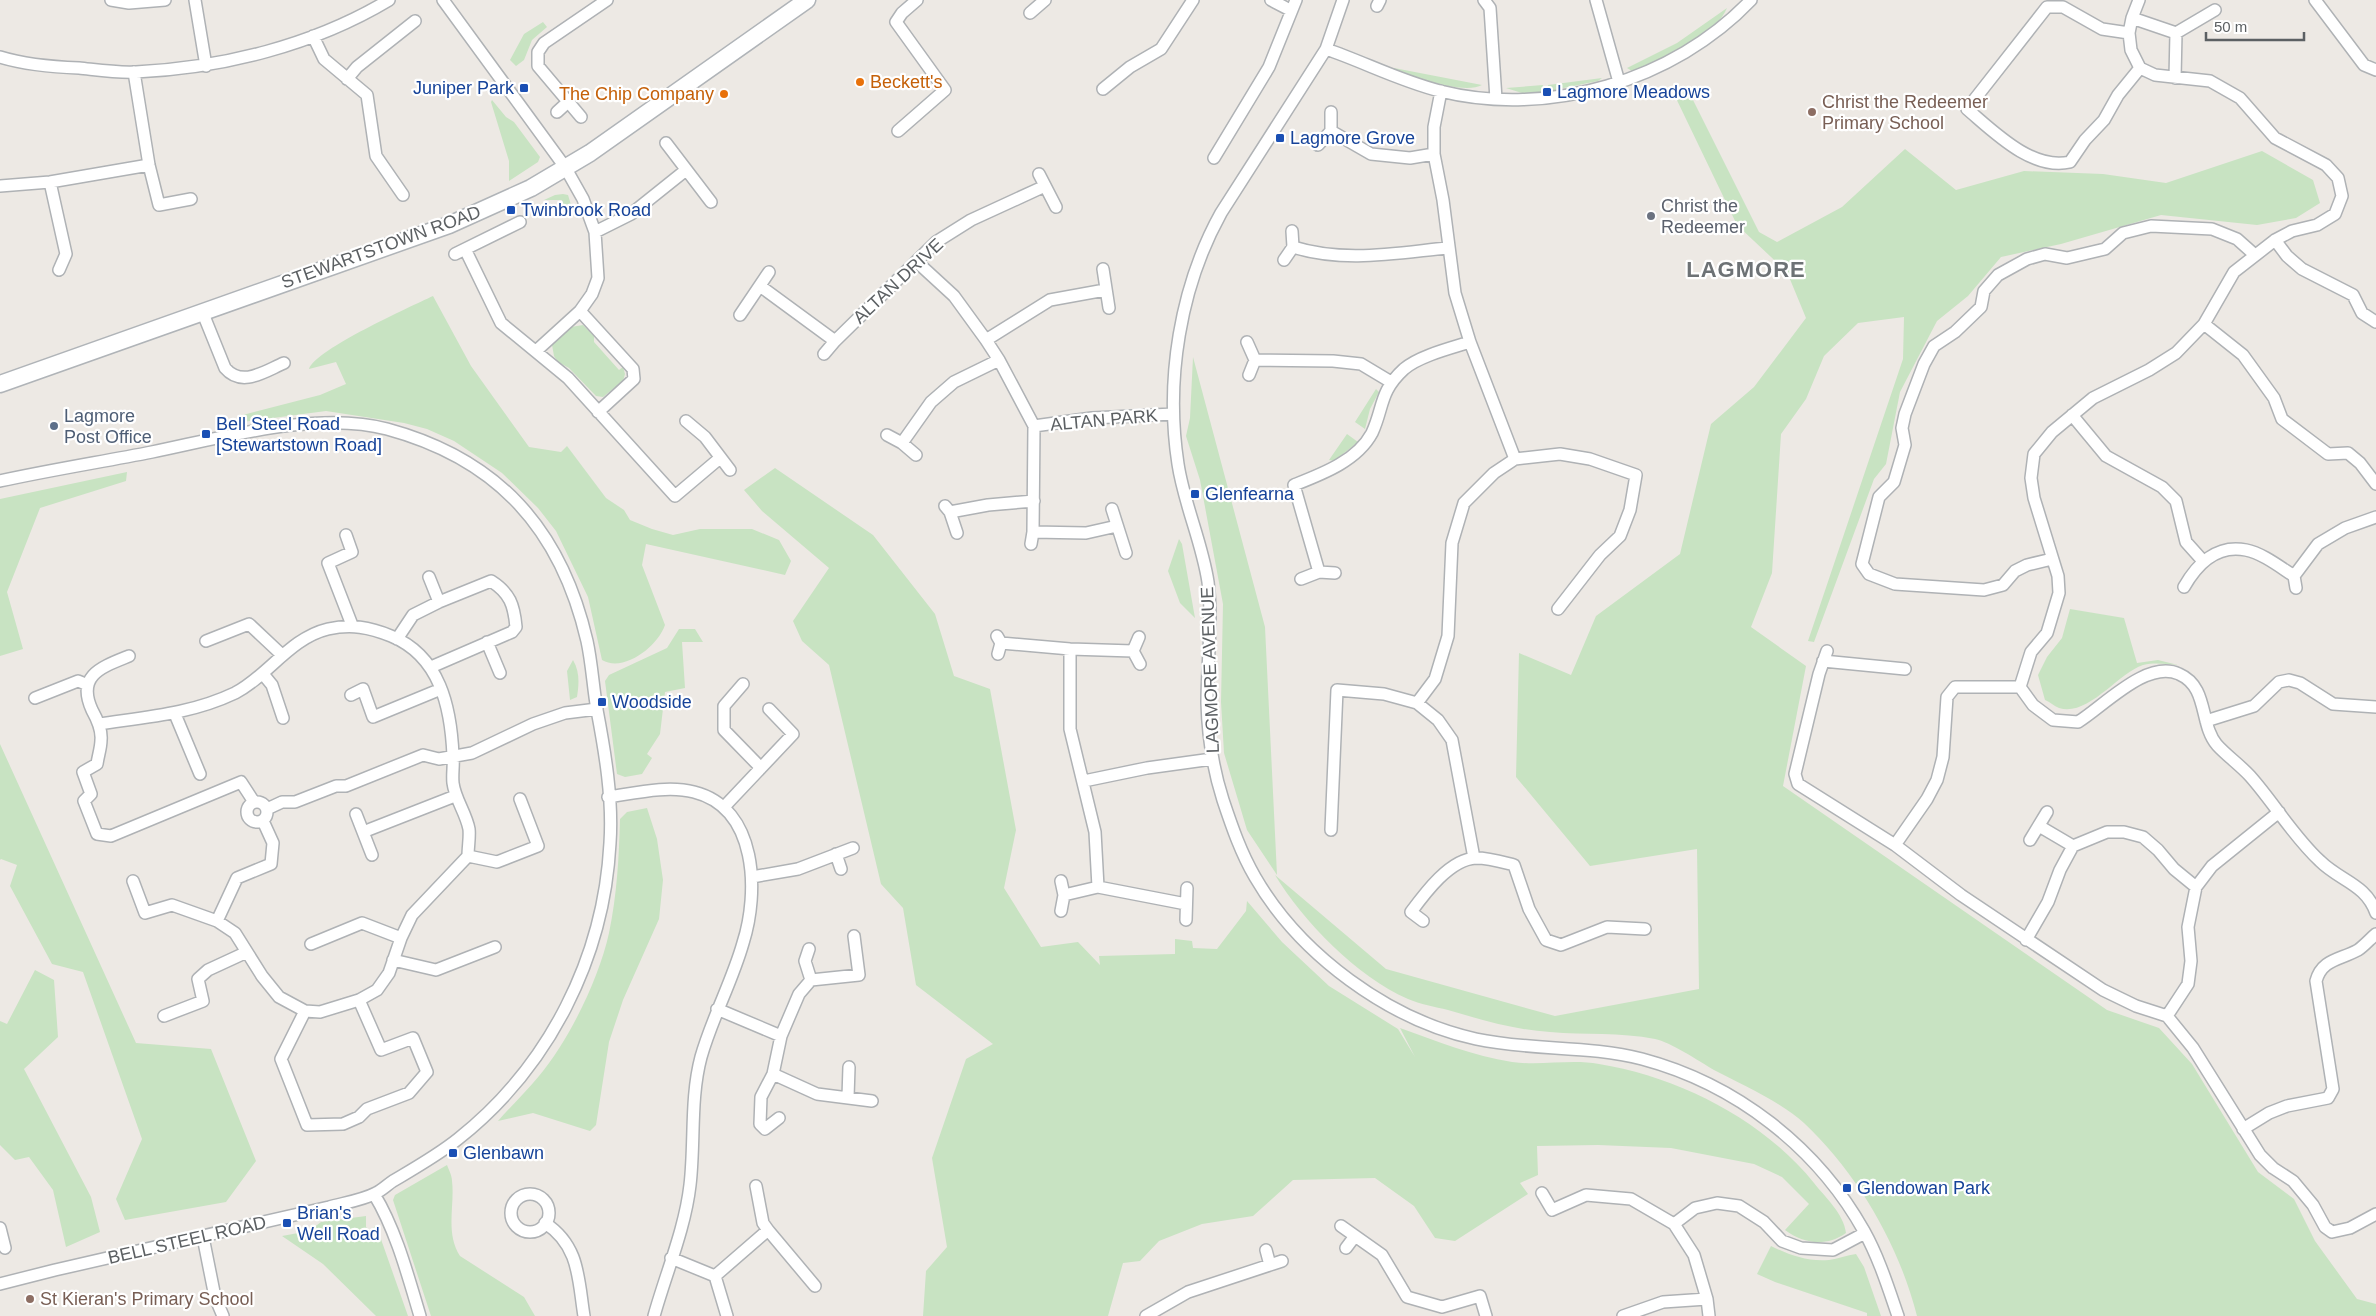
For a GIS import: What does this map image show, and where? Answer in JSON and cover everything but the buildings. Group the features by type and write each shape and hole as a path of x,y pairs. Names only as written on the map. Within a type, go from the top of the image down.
{"main road":[{"name":"STEWARTSTOWN ROAD","path":"0,384 449,225 531,188 590,153 808,0"}],"street":[{"path":"112,0 129,3 165,0"},
{"path":"195,0 206,66"},
{"path":"0,57 48,66 134,72 206,66 251,56 313,36 390,0"},
{"path":"443,0 565,167 583,199 595,232 598,278 592,294 580,311 536,351"},
{"path":"581,117 538,66 538,52 544,43 608,0"},
{"path":"898,131 945,90 896,22 902,13 917,0"},
{"path":"1030,13 1045,0"},
{"path":"1103,89 1130,67 1161,49 1193,0"},
{"path":"1214,158 1269,67 1293,5 1271,0"},
{"name":"LAGMORE AVENUE","path":"1343,0 1326,49 1221,213 1206,242 1181,328 1176,359 1173,414 1178,465 1208,581 1209,652 1207,701 1212,760 1221,794 1237,839 1258,882 1284,917 1310,946 1337,970 1383,1003 1414,1019 1451,1033 1531,1049 1581,1050 1642,1059 1693,1076 1729,1095 1764,1117 1806,1152 1840,1193 1865,1232 1884,1273 1898,1316"},
{"path":"1484,0 1490,8 1496,99"},
{"path":"1596,0 1619,82"},
{"path":"2020,687 2031,652 2047,633 2056,608 2058,576 2034,498 2031,478 2034,454 2052,432 2093,398 2149,370 2176,353 2204,324 2234,272 2275,240 2292,230 2317,225 2335,214 2342,196 2338,178 2326,165 2276,138 2240,98 2210,81 2155,75 2140,68 2130,50 2132,18 2139,0"},
{"path":"2316,0 2364,65 2376,70"},
{"path":"1326,49 1401,79 1441,91 1496,99 1551,97 1619,82 1643,74 1704,40 1745,2"},
{"path":"2130,33 2102,29 2062,7 2047,7 1967,109 2004,141 2028,156 2061,164 2070,162 2140,68"},
{"path":"2132,18 2176,33 2215,10"},
{"path":"347,80 357,67 414,21"},
{"path":"2175,78 2176,33"},
{"path":"313,36 324,59 367,95 376,156 404,195"},
{"path":"134,72 149,165 159,205 191,199"},
{"path":"1441,91 1434,127 1434,154 1443,200 1455,293 1470,342 1515,459"},
{"path":"557,112 569,101"},
{"path":"1318,145 1331,131 1331,112"},
{"path":"1331,131 1371,154 1410,158 1434,154"},
{"path":"666,143 712,202"},
{"path":"0,186 50,182 149,165"},
{"path":"595,232 631,214 686,170"},
{"path":"1039,174 1056,206"},
{"path":"50,182 66,254 59,270"},
{"name":"ALTAN DRIVE","path":"824,354 936,242 971,220 1045,186"},
{"path":"520,222 460,251 501,323 568,378 677,500 720,458"},
{"path":"2052,559 2027,565 2015,571 2003,585 1984,590 1895,584 1869,574 1862,564 1879,497 1894,482 1905,445 1902,428 1905,414 1924,364 1934,346 1955,332 1981,307 1984,291 1998,275 2027,259 2045,254 2066,258 2105,249 2123,233 2150,226 2212,229 2237,239 2255,255"},
{"path":"1284,260 1293,247 1292,231"},
{"path":"2275,240 2287,256 2302,269 2353,295 2362,313 2376,322"},
{"path":"1293,247 1312,253 1367,256 1448,248"},
{"path":"917,262 954,296 986,340 999,360 1034,426 1034,501 1031,544"},
{"path":"1103,269 1109,308"},
{"path":"740,315 770,272"},
{"path":"760,286 835,341"},
{"path":"986,340 1050,300 1105,290"},
{"path":"202,311 229,374 237,378 246,378 284,363"},
{"path":"580,311 633,369 634,379 598,412"},
{"path":"2204,324 2244,356 2274,398 2282,419 2328,454 2348,453 2360,463 2376,484"},
{"path":"1247,342 1255,360 1249,375"},
{"path":"1319,572 1294,485 1329,471 1361,449 1372,432 1380,403 1391,382 1406,368 1438,352 1470,342"},
{"path":"902,443 931,402 954,382 999,360"},
{"path":"1255,360 1333,361 1361,364 1391,382"},
{"name":"ALTAN PARK","path":"1034,426 1092,418 1173,414"},
{"path":"2072,415 2106,456 2162,487 2176,501 2186,542 2203,561"},
{"path":"686,421 705,437 730,470"},
{"name":"BELL STEEL ROAD","path":"0,481 230,436 300,425 356,424 383,428 420,438 452,452 494,480 518,502 548,542 566,573 588,643 608,797 610,840 599,920 591,950 560,1021 542,1050 520,1079 491,1111 444,1150 374,1194 329,1208 0,1284"},
{"path":"887,435 902,443 916,456"},
{"path":"1417,703 1435,679 1448,636 1452,543 1464,503 1494,473 1515,459 1560,454 1590,460 1636,475 1630,510 1620,536 1600,555 1558,609"},
{"path":"957,533 948,509 1034,501"},
{"path":"1112,509 1126,553"},
{"path":"2184,587 2194,570 2203,561 2225,550 2246,550 2295,582 2318,544 2345,528 2376,517"},
{"path":"1033,532 1086,533 1117,526"},
{"path":"346,534 352,552 328,563 352,625"},
{"path":"1301,579 1319,572 1335,573"},
{"path":"429,577 439,602"},
{"path":"397,639 413,615 439,602 491,581 505,590 514,613 516,627 512,632 431,667"},
{"path":"206,641 249,624 282,656"},
{"path":"98,724 175,714 200,708 236,692 263,674 302,641 326,630 352,625 376,630 416,650 431,667 441,689 448,717 453,755 455,796 469,828 468,856 456,871 412,915 401,938 389,973 377,990 359,1000 320,1012 305,1011 279,997 262,976 235,934 217,921 172,905 146,913 132,881"},
{"path":"1133,651 1139,637"},
{"path":"487,642 500,673"},
{"path":"999,645 1133,651"},
{"path":"1070,649 1070,729 1095,832 1098,888"},
{"path":"1133,651 1140,664"},
{"path":"129,656 97,670 88,685 88,701 98,724 101,740 97,764 83,772 91,794 84,800 97,834 111,836 241,782 254,802"},
{"path":"1905,669 1825,656 1795,774 1798,784 1895,845 2026,940 2103,990 2136,1006 2167,1016 2193,1048 2260,1155 2273,1168 2293,1181 2313,1206 2325,1228 2332,1232 2350,1228 2376,1214"},
{"path":"2020,687 2033,705 2053,720 2078,722 2098,710 2120,690 2159,670 2179,674 2193,684 2203,703 2206,721 2216,744 2250,776 2318,859 2335,875 2364,890 2372,900 2376,913"},
{"path":"263,674 272,685 283,718"},
{"path":"2206,721 2254,706 2279,682 2288,680 2300,683 2333,704 2376,707"},
{"path":"35,698 78,681 88,685"},
{"path":"743,684 724,706 724,730 761,768"},
{"path":"1895,845 1927,799 1937,780 1943,757 1947,697 1955,687 2020,687"},
{"path":"351,695 363,689 373,717 441,689"},
{"path":"1331,830 1337,690 1384,694 1417,703 1438,720 1452,740 1474,858"},
{"path":"267,809 282,802 295,802 336,786 346,786 423,755 440,759 453,755 472,753 533,724 565,713 597,709"},
{"path":"724,807 793,734 769,709"},
{"path":"175,714 200,774"},
{"path":"1084,781 1147,768 1212,760"},
{"path":"608,797 677,789 696,792 724,807 745,840 752,877 750,921 701,1057 697,1079 690,1186 672,1258 654,1316"},
{"path":"363,832 455,796"},
{"path":"468,856 497,862 538,846 520,799"},
{"path":"254,802 263,803 267,809 267,815 263,821 254,822 248,817 248,807 254,802"},
{"path":"2030,840 2047,812"},
{"path":"2167,1016 2188,984 2191,961 2188,926 2196,887 2212,866 2280,812"},
{"path":"356,814 372,855"},
{"path":"217,921 237,878 270,864 273,843 263,821"},
{"path":"2039,826 2073,846"},
{"path":"2026,940 2048,902 2060,870 2073,846 2107,832 2124,832 2144,837 2174,869 2196,887"},
{"path":"752,877 798,869 853,848"},
{"path":"836,854 841,869"},
{"path":"1423,920 1411,912 1430,886 1453,867 1474,858 1492,859 1514,865 1529,910 1546,940 1561,945 1606,927 1645,929"},
{"path":"1061,881 1064,895 1061,911"},
{"path":"1064,895 1098,888 1186,904"},
{"path":"1186,920 1187,888"},
{"path":"311,944 362,922 401,938"},
{"path":"2243,1129 2270,1113 2287,1106 2328,1098 2332,1095 2316,981 2319,970 2328,963 2359,949 2376,934"},
{"path":"779,1118 765,1130 760,1124 761,1097 773,1074 781,1036 799,994 811,980 859,975 854,936"},
{"path":"394,960 436,970 495,947"},
{"path":"809,949 806,961 811,980"},
{"path":"164,1016 203,1001 198,978 208,970 247,952"},
{"path":"305,1011 281,1059 307,1125 343,1124 359,1117 367,1109 409,1093 427,1072 413,1038 381,1050 359,1000"},
{"path":"717,1009 781,1036"},
{"path":"848,1097 849,1067"},
{"path":"773,1074 817,1094 872,1101"},
{"path":"756,1186 763,1223 815,1286"},
{"path":"1542,1193 1552,1210 1586,1195 1631,1199 1674,1224 1694,1255 1709,1316"},
{"path":"374,1194 382,1208 398,1248 420,1316"},
{"path":"1674,1224 1695,1208 1717,1203 1739,1206 1764,1222 1782,1241 1801,1248 1833,1250 1865,1232"},
{"path":"545,1223 567,1242 576,1265 584,1316"},
{"path":"1341,1226 1382,1255 1407,1297 1442,1307 1480,1296 1486,1316"},
{"path":"0,1228 5,1248"},
{"path":"715,1276 768,1230"},
{"path":"1346,1248 1355,1236"},
{"path":"203,1237 214,1297 223,1316"},
{"path":"1266,1250 1270,1265"},
{"path":"672,1258 715,1276"},
{"path":"1146,1316 1188,1292 1282,1261"},
{"path":"715,1276 727,1316"},
{"path":"1624,1316 1663,1302 1706,1299"}],"green space":[{"path":"1727,8 1712,27 1675,53 1638,70 1632,71 1627,68 1677,43"},
{"path":"543,22 547,27 532,40 524,60 516,66 510,60 524,34"},
{"path":"1394,68 1482,85 1474,88 1463,88 1439,84 1393,70"},
{"path":"1602,78 1598,81 1549,91 1548,85"},
{"path":"1543,85 1544,92 1522,93 1506,88"},
{"path":"1686,86 1759,232 1777,242 1842,207 1905,149 1956,190 2024,171 2103,174 2166,183 2262,151 2313,180 2320,203 2296,218 2257,225 2161,215 2061,244 2001,257 1968,296 1937,321 1900,392 1886,464 1874,479 1814,642 1808,641 1903,359 1904,317 1858,323 1824,356 1806,399 1781,434 1772,573 1751,627 1806,666 1783,786 2107,1010 2159,1028 2192,1064 2258,1172 2294,1199 2315,1241 2357,1299 2376,1304 2376,1316 1917,1316 1909,1289 1888,1237 1859,1188 1824,1143 1804,1123 1785,1108 1676,1048 1655,1039 1629,1035 1537,1031 1511,1027 1408,999 1370,977 1333,946 1300,911 1275,875 1386,969 1555,1016 1699,989 1697,849 1590,866 1516,777 1519,653 1571,675 1596,616 1680,554 1711,424 1754,387 1806,318 1787,272 1737,225 1673,92"},
{"path":"492,100 506,117 514,122 540,157 538,162 509,181 509,161 491,102"},
{"path":"555,195 568,195 572,208 563,209 562,200 544,200"},
{"path":"433,296 471,366 529,447 561,452 567,446 606,498 624,510 630,520 652,529 673,535 700,529 752,529 779,540 791,561 785,575 646,544 642,565 665,625 648,649 630,660 611,663 602,660 588,597 556,531 538,508 502,473 454,441 427,429 404,423 326,411 242,422 239,416 320,395 346,384 336,362 309,369 315,361 345,340"},
{"path":"583,325 594,336 594,342 619,370 623,367 625,374 623,381 603,397 596,396 569,368 558,362 554,356 552,345 571,327"},
{"path":"1193,357 1265,627 1277,875 1247,830 1224,753 1221,702 1223,604 1200,480 1186,436 1190,418"},
{"path":"1376,389 1379,392 1370,409 1365,429 1355,422"},
{"path":"1347,434 1358,442 1334,461 1329,460"},
{"path":"775,468 873,535 935,614 954,676 990,689 1016,830 1004,888 1041,947 1078,942 1100,965 1099,956 1175,954 1175,939 1192,941 1193,948 1217,949 1246,911 1247,901 1282,942 1329,986 1398,1029 1415,1057 1400,1028 1483,1056 1523,1063 1578,1062 1599,1064 1629,1070 1688,1090 1717,1104 1770,1139 1793,1160 1833,1206 1842,1219 1846,1233 1831,1240 1815,1242 1792,1235 1785,1230 1809,1204 1782,1177 1754,1164 1671,1148 1598,1145 1537,1146 1538,1175 1520,1183 1528,1194 1455,1241 1435,1238 1414,1206 1375,1178 1293,1180 1253,1216 1202,1224 1159,1241 1140,1261 1123,1263 1108,1316 923,1316 926,1271 947,1247 932,1158 966,1059 993,1044 916,985 903,908 881,884 829,665 802,641 793,621 829,568 762,511 744,490"},
{"path":"127,472 126,481 40,508 7,592 23,649 0,656 0,499"},
{"path":"1179,539 1182,544 1195,618 1180,603 1168,571"},
{"path":"2070,609 2124,618 2137,663 2158,660 2178,665 2156,663 2143,665 2081,706 2070,709 2057,707 2045,700 2038,675 2047,657 2062,638"},
{"path":"679,629 695,629 703,642 682,642 685,688 665,692 660,734 647,754 652,758 642,774 625,777 617,774 605,681 609,675 667,648"},
{"path":"573,660 578,674 578,687 577,697 570,700 567,671"},
{"path":"0,744 136,1043 211,1049 256,1161 226,1202 125,1220 116,1199 142,1139 83,972 52,964 10,886 17,865 0,860"},
{"path":"647,808 657,839 663,880 659,919 623,1000 609,1042 596,1125 590,1131 533,1113 498,1121 534,1082 572,1027 598,970 609,933 617,876 620,819 627,812"},
{"path":"35,970 54,980 58,1037 24,1069 91,1197 100,1232 66,1247 53,1190 29,1157 15,1160 0,1145 0,1021 7,1024"},
{"path":"447,1165 452,1179 453,1190 453,1238 460,1256 524,1297 535,1316 431,1316 393,1200 395,1195"},
{"path":"366,1216 366,1227 370,1231 376,1225 408,1316 376,1316 323,1264 282,1236 309,1231 321,1222"},
{"path":"1771,1246 1792,1255 1814,1260 1829,1260 1856,1254 1864,1267 1881,1316 1867,1316 1867,1313 1775,1282 1757,1274"}],"place":[{"name":"Beckett's","path":"860,82"},
{"name":"Juniper Park","path":"524,88"},
{"name":"Lagmore Meadows","path":"1547,92"},
{"name":"The Chip Company","path":"724,94"},
{"name":"Christ the Redeemer Primary School","path":"1812,112"},
{"name":"Lagmore Grove","path":"1280,138"},
{"name":"Twinbrook Road","path":"511,210"},
{"name":"Christ the Redeemer","path":"1651,216"},
{"name":"Lagmore Post Office","path":"54,426"},
{"name":"Bell Steel Road [Stewartstown Road]","path":"206,434"},
{"name":"Glenfearna","path":"1195,494"},
{"name":"Woodside","path":"602,702"},
{"name":"Glenbawn","path":"453,1153"},
{"name":"Glendowan Park","path":"1847,1188"},
{"name":"Brian's Well Road","path":"287,1223"},
{"name":"St Kieran's Primary School","path":"30,1299"}],"district":[{"name":"LAGMORE","path":"1746,269"}]}
